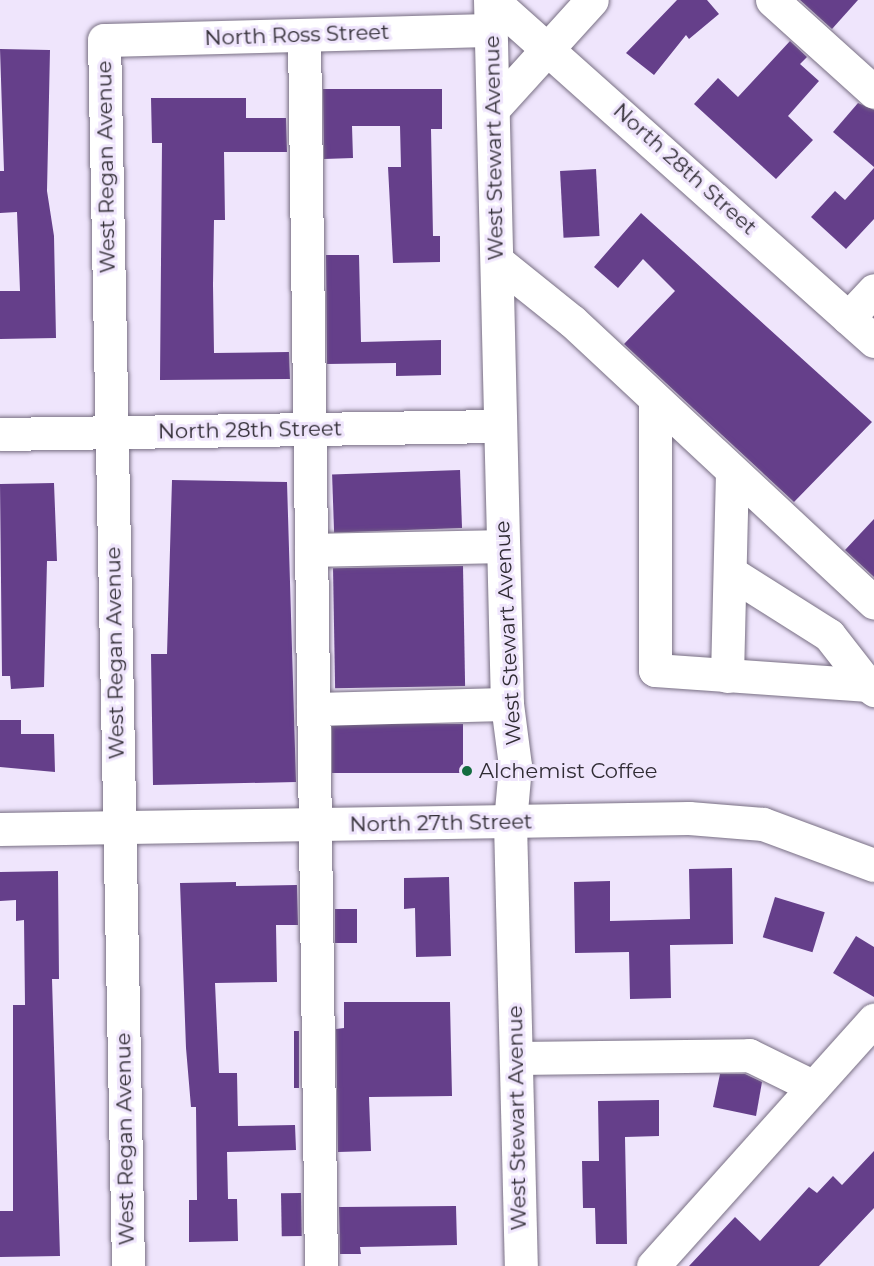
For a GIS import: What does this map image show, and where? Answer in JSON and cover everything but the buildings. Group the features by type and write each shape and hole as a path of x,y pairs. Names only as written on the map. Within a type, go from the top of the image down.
{"street":[{"path":"493,109 592,0"},
{"path":"772,0 874,92"},
{"name":"North 28th Street","path":"491,10 550,46 874,341"},
{"name":"North Ross Street","path":"104,40 304,35 491,10"},
{"name":"West Stewart Avenue","path":"491,10 507,704 515,766 510,822 521,1266"},
{"path":"304,35 321,1266"},
{"name":"West Regan Avenue","path":"104,40 128,1266"},
{"path":"497,261 572,321 874,603"},
{"path":"849,318 874,290"},
{"path":"655,400 655,670 871,687"},
{"name":"North 28th Street","path":"0,434 500,426"},
{"path":"727,676 732,471"},
{"path":"311,550 503,546"},
{"path":"731,573 829,635 871,687"},
{"path":"313,709 507,704"},
{"name":"North 27th Street","path":"0,829 689,818 763,824 874,865"},
{"path":"653,1266 874,1020"},
{"path":"516,1058 749,1055 814,1087"}],"place":[{"name":"Alchemist Coffee","path":"467,771"}]}
